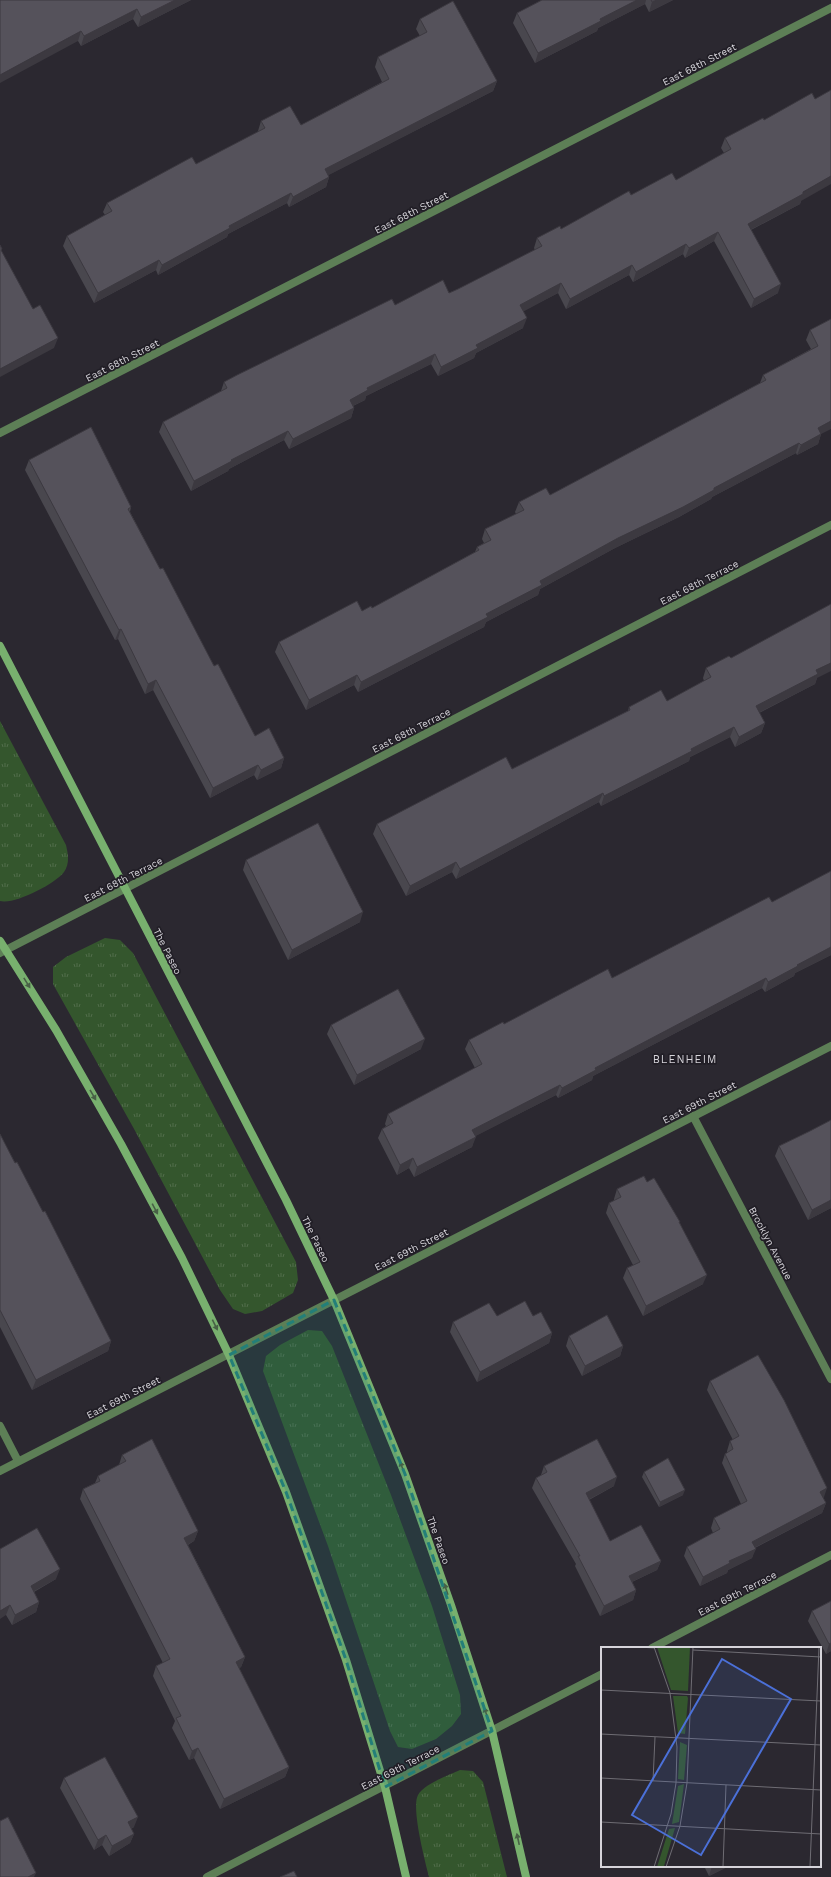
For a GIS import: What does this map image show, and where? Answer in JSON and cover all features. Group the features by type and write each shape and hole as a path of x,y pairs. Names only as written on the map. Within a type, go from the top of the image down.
{"main road":[{"name":"The Paseo","path":"0,646 124,889 286,1200 334,1300 405,1474 450,1601 492,1731 526,1877"},
{"path":"0,941 3,951 56,1030 121,1144 182,1258 230,1355 286,1492 344,1652 384,1787 406,1877"}],"street":[{"name":"East 68th Street","path":"0,433 831,8"},
{"name":"East 68th Terrace","path":"3,951 831,525"},
{"name":"East 69th Street","path":"0,1471 230,1355 334,1300 831,1046"},
{"name":"Brooklyn Avenue","path":"693,1116 831,1379"},
{"path":"0,1426 18,1461"},
{"name":"East 69th Terrace","path":"654,1647 831,1555"},
{"name":"East 69th Terrace","path":"207,1877 601,1675"}],"highlighted area":[{"path":"334,1300 405,1474 492,1731 385,1787 346,1660 286,1492 229,1355"}],"green space":[{"path":"0,721 66,845 68,858 64,872 52,882 24,897 6,901 0,901"},
{"path":"105,938 120,940 133,953 296,1262 298,1280 293,1293 262,1311 245,1314 233,1309 220,1290 133,1127 53,984 53,967 66,957"},
{"path":"308,1330 322,1331 332,1346 391,1495 432,1606 460,1695 461,1714 452,1726 436,1739 412,1749 398,1747 390,1731 328,1546 263,1371 266,1356 280,1345"},
{"path":"460,1770 473,1771 483,1782 507,1877 429,1877 417,1822 416,1802 418,1795 431,1784"}],"building":[{"path":"0,0 175,0 141,17 137,9 84,36 81,31 0,75"},
{"path":"542,0 637,0 600,19 601,21 538,53 517,13"},
{"path":"453,1 497,81 325,169 329,177 293,197 291,193 229,226 230,228 162,265 159,260 98,293 67,236 112,211 107,203 192,157 196,164 265,128 261,121 290,106 301,125 389,79 378,57 427,32 420,19"},
{"path":"831,90 831,176 803,192 803,194 748,224 781,284 754,299 718,232 689,248 686,244 636,272 632,265 570,299 561,283 520,305 527,318 476,345 478,348 441,367 435,354 367,388 368,390 350,400 354,408 293,439 288,431 194,481 163,422 227,388 224,382 392,299 395,305 443,280 449,293 458,289 542,246 537,238 560,226 561,229 629,191 631,195 672,173 676,180 731,149 725,138 763,118 764,120 812,93 815,99"},
{"path":"0,245 1,250 33,309 40,305 58,338 0,369"},
{"path":"831,319 831,421 818,428 821,434 801,445 799,443 714,488 714,490 683,507 618,538 540,581 542,585 486,614 488,617 361,682 357,675 309,700 279,642 357,601 362,611 371,606 372,608 479,550 477,547 491,540 485,529 524,510 519,502 546,488 550,495 766,380 763,375 818,346 810,330"},
{"path":"91,427 131,507 128,509 160,569 163,568 214,666 218,664 255,736 269,728 284,758 261,770 258,765 213,788 156,680 148,684 121,629 119,630 29,460"},
{"path":"831,604 831,663 816,670 818,674 756,706 765,723 739,737 734,727 691,749 692,751 604,796 603,793 460,869 456,862 410,886 377,824 506,757 512,769 630,710 629,707 661,690 667,701 711,677 706,668 729,656 731,658"},
{"path":"318,823 363,912 292,950 246,860"},
{"path":"831,871 831,947 768,982 766,978 595,1068 596,1070 562,1088 560,1085 472,1130 476,1137 417,1167 413,1158 400,1165 382,1129 393,1123 388,1114 482,1064 469,1040 503,1022 504,1024 608,969 612,978 769,897 772,902"},
{"path":"398,989 425,1039 357,1075 331,1025"},
{"path":"831,1120 831,1200 812,1210 779,1146"},
{"path":"0,1134 15,1163 17,1162 43,1212 45,1211 111,1341 36,1380 0,1310"},
{"path":"644,1176 647,1182 654,1178 680,1222 707,1275 646,1306 627,1268 640,1262 609,1203 621,1197 617,1189"},
{"path":"525,1301 533,1316 541,1312 552,1333 480,1372 453,1322 489,1303 497,1316"},
{"path":"607,1315 623,1346 585,1366 569,1336"},
{"path":"758,1355 784,1400 827,1488 820,1492 826,1503 752,1542 756,1549 729,1561 730,1563 703,1577 687,1547 720,1529 714,1518 747,1501 725,1454 733,1449 730,1441 739,1436 710,1381"},
{"path":"152,1439 198,1531 184,1538 245,1657 236,1662 289,1767 224,1799 198,1748 192,1751 176,1718 181,1716 156,1666 170,1659 83,1489 100,1481 98,1476 126,1461 122,1455"},
{"path":"597,1439 617,1477 586,1493 610,1541 641,1525 661,1561 629,1576 636,1590 604,1606 578,1556 580,1556 536,1478 547,1472 544,1466"},
{"path":"668,1458 685,1490 660,1502 644,1472"},
{"path":"37,1528 60,1569 31,1586 39,1602 15,1615 10,1605 0,1611 0,1549"},
{"path":"831,1601 831,1643 829,1644 812,1611"},
{"path":"105,1757 138,1817 128,1822 134,1834 112,1846 106,1835 98,1840 64,1778"},
{"path":"8,1817 36,1873 28,1877 0,1877 0,1821"},
{"path":"294,1871 297,1877 280,1877"}],"district":[{"name":"BLENHEIM","path":"685,1059"}]}
